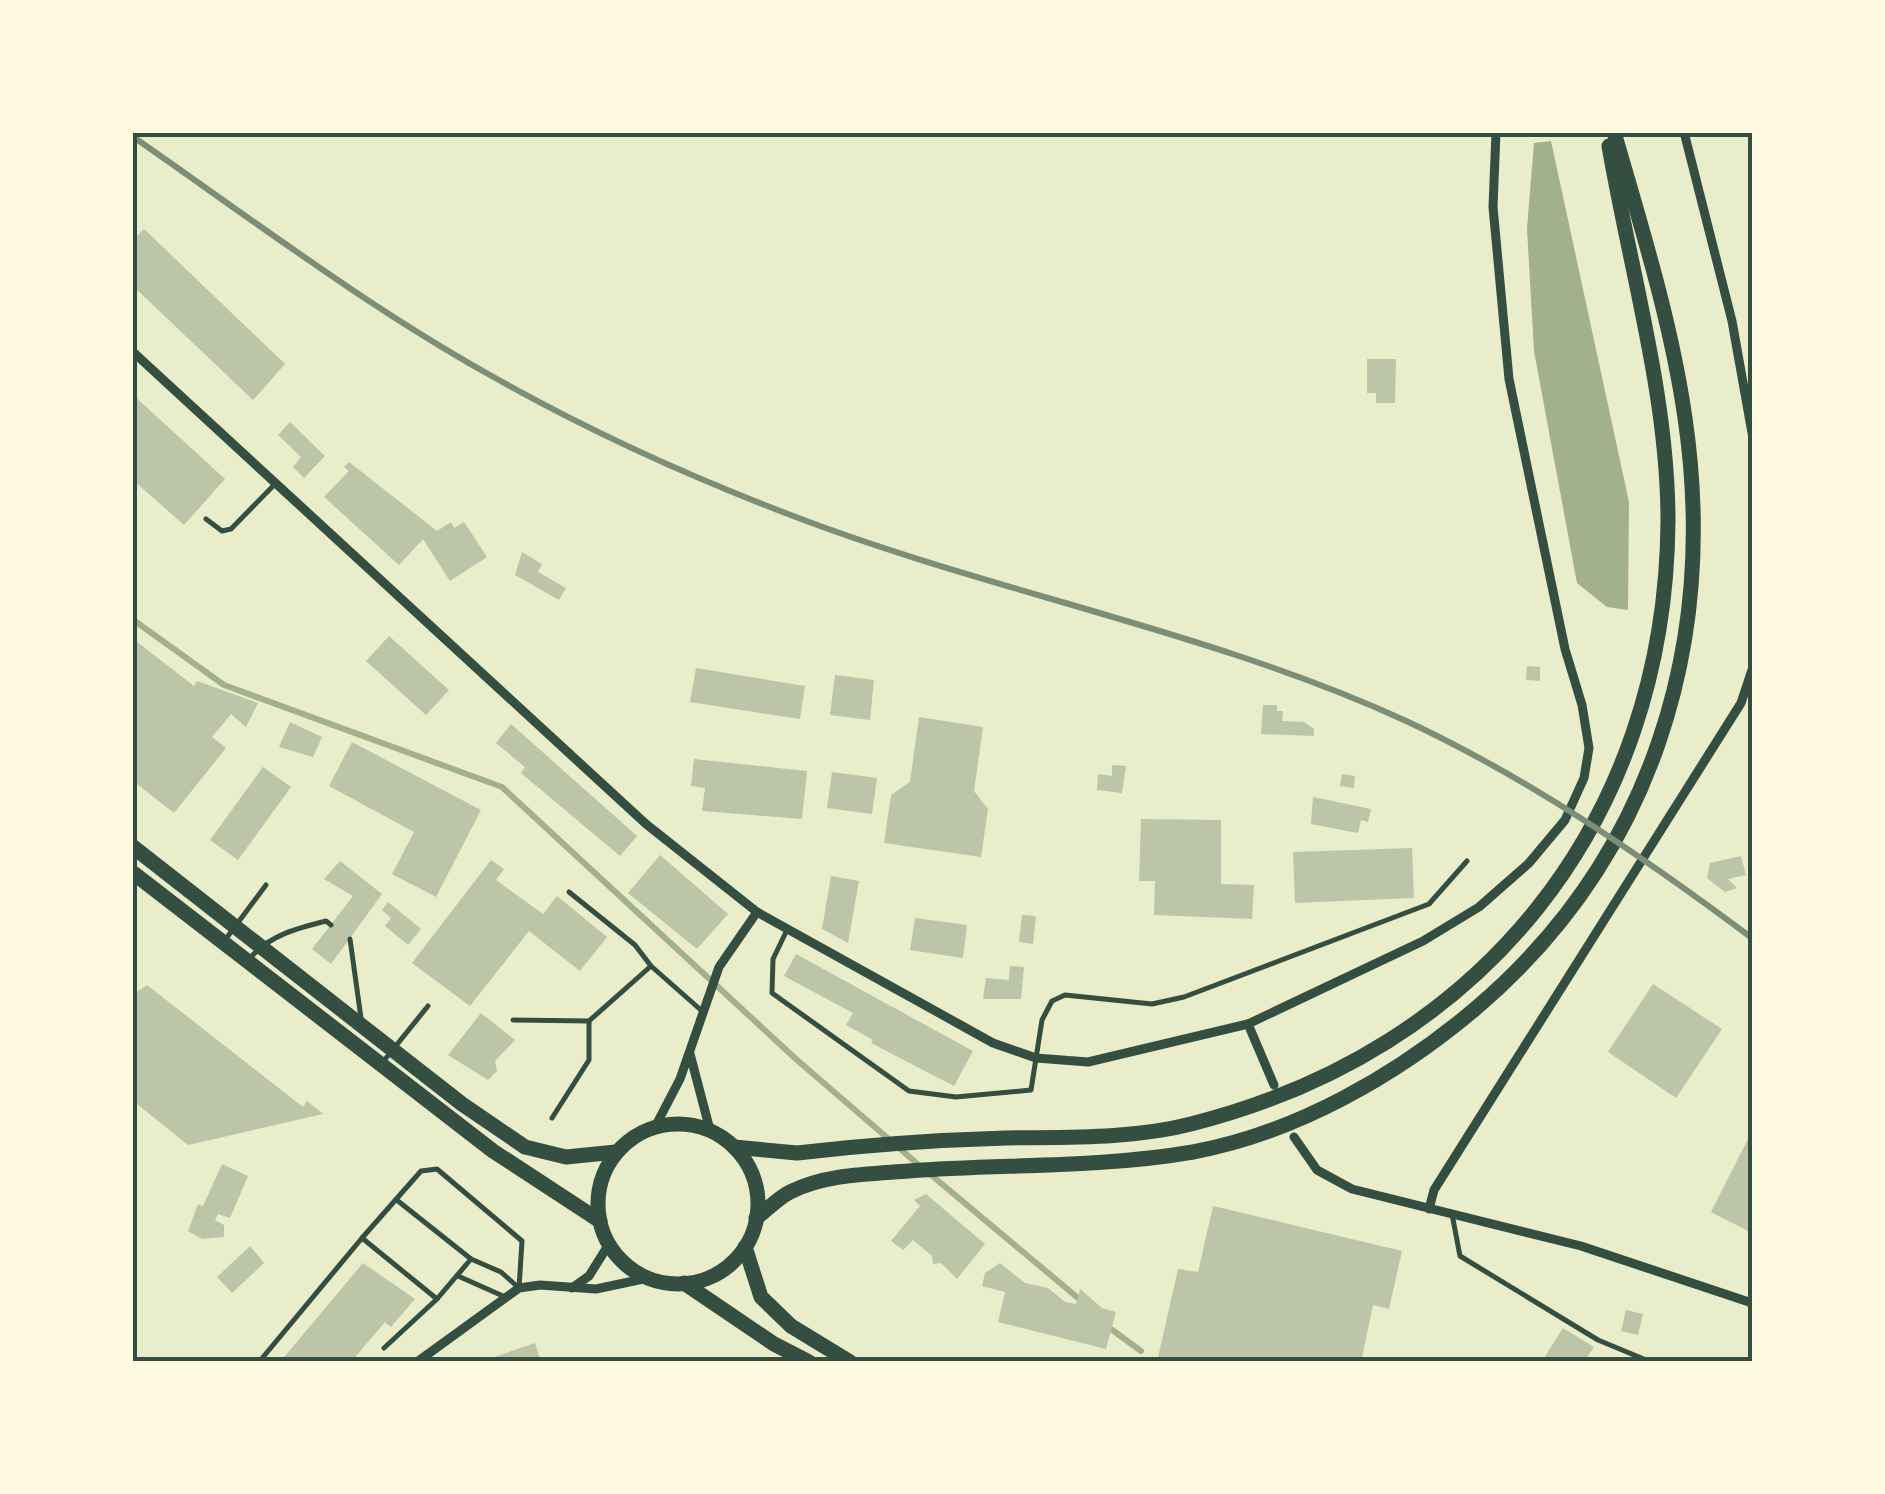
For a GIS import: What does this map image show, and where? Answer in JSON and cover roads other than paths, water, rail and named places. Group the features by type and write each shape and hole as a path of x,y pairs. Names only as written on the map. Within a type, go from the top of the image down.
{"main road":[{"path":"734,1146 797,1153 958,1140 1087,1136 1187,1126 1258,1105 1336,1072 1421,1022 1493,960 1547,897 1584,841 1620,771 1650,682 1664,605 1668,518 1659,419 1610,132"},
{"path":"756,1218 787,1193 851,1175 968,1166 1087,1163 1195,1151 1267,1130 1348,1096 1434,1044 1510,980 1571,909 1610,852 1648,778 1676,688 1689,606 1694,514 1681,399 1648,250 1610,132"},
{"path":"132,846 392,1049 525,1147 566,1158 616,1152"},
{"path":"132,872 493,1152 600,1221"},
{"path":"684,1284 718,1272 745,1246 756,1218 757,1192 749,1168 734,1146 710,1130 692,1125 655,1127 616,1152 604,1173 598,1196 600,1221 609,1244 633,1270 648,1278 684,1284 809,1362"},
{"path":"745,1246 761,1298 791,1326 850,1362"}],"street":[{"path":"132,351 646,824 757,912 992,1042 1036,1058 1088,1062 1248,1024 1422,941 1479,907 1553,835 1584,778 1589,748 1582,704 1565,649 1509,379 1493,207 1496,132"},
{"path":"1684,132 1732,321 1752,433"},
{"path":"1429,1208 1434,1190 1741,704 1752,670"},
{"path":"655,1127 690,1052 705,996 719,967 757,912"},
{"path":"1248,1024 1274,1085"},
{"path":"690,1052 710,1130"},
{"path":"1294,1136 1318,1170 1352,1189 1581,1246 1752,1304"},
{"path":"572,1288 590,1276 609,1244"},
{"path":"416,1362 519,1288 596,1290 648,1278"}],"lane":[{"path":"206,519 222,531 232,529 276,483"},
{"path":"787,930 773,959 772,993 908,1090 956,1097 1031,1090 1042,1020 1052,1001 1066,995 1152,1004 1184,997 1430,904 1466,862"},
{"path":"223,942 266,885"},
{"path":"570,892 635,945 651,966 702,1011"},
{"path":"247,962 260,946 296,928 326,921 331,925"},
{"path":"349,1041 362,1025 350,938"},
{"path":"513,1020 589,1021 651,966"},
{"path":"380,1066 428,1006"},
{"path":"552,1118 589,1060 589,1021"},
{"path":"260,1362 421,1170 437,1169 522,1241 519,1288"},
{"path":"398,1201 471,1259 501,1272 519,1288"},
{"path":"1452,1214 1460,1256 1598,1340 1651,1362"},
{"path":"362,1238 438,1300"},
{"path":"384,1348 438,1300 471,1259"},
{"path":"458,1276 504,1296"}],"waterway":[{"path":"132,619 224,685 502,787 797,1060 920,1166"},
{"path":"930,1174 1078,1298"},
{"path":"1111,1329 1141,1351"}],"railway":[{"path":"132,136 398,320 490,375 599,432 712,483 864,542 1253,661 1404,720 1496,767 1584,820 1752,938"}]}
